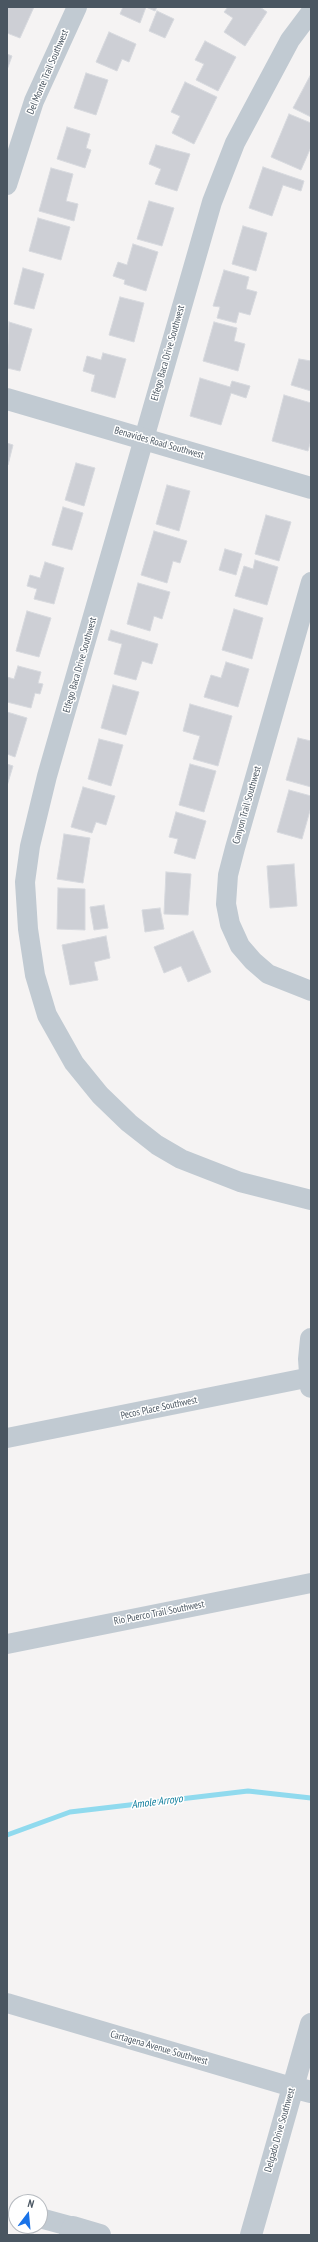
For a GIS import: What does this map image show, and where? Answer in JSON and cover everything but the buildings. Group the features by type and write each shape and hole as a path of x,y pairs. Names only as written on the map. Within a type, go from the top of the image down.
{"street":[{"name":"Del Monte Trail Southwest","path":"7,185 34,101 77,7"},
{"name":"Elfego Baca Drive Southwest","path":"311,12 290,40 235,143 212,202 47,776 30,846 25,882 28,929 35,975 47,1015 74,1063 100,1095 129,1123 157,1145 181,1159 240,1182 311,1200"},
{"name":"Benavides Road Southwest","path":"7,399 311,488"},
{"name":"Canyon Trail Southwest","path":"311,582 235,848 228,875 226,904 230,924 240,946 253,961 268,974 311,991"},
{"path":"311,1339 311,1380"},
{"name":"Pecos Place Southwest","path":"7,1438 311,1380"},
{"name":"Rio Puerco Trail Southwest","path":"7,1644 311,1583"},
{"name":"Cartagena Avenue Southwest","path":"7,2003 302,2090"},
{"name":"Delgado Drive Southwest","path":"251,2235 302,2090 311,2024"},
{"path":"48,2221 72,2231 100,2235"}],"waterway":[{"name":"Amole Arroyo","path":"7,1835 70,1812 248,1791 311,1798"}]}
